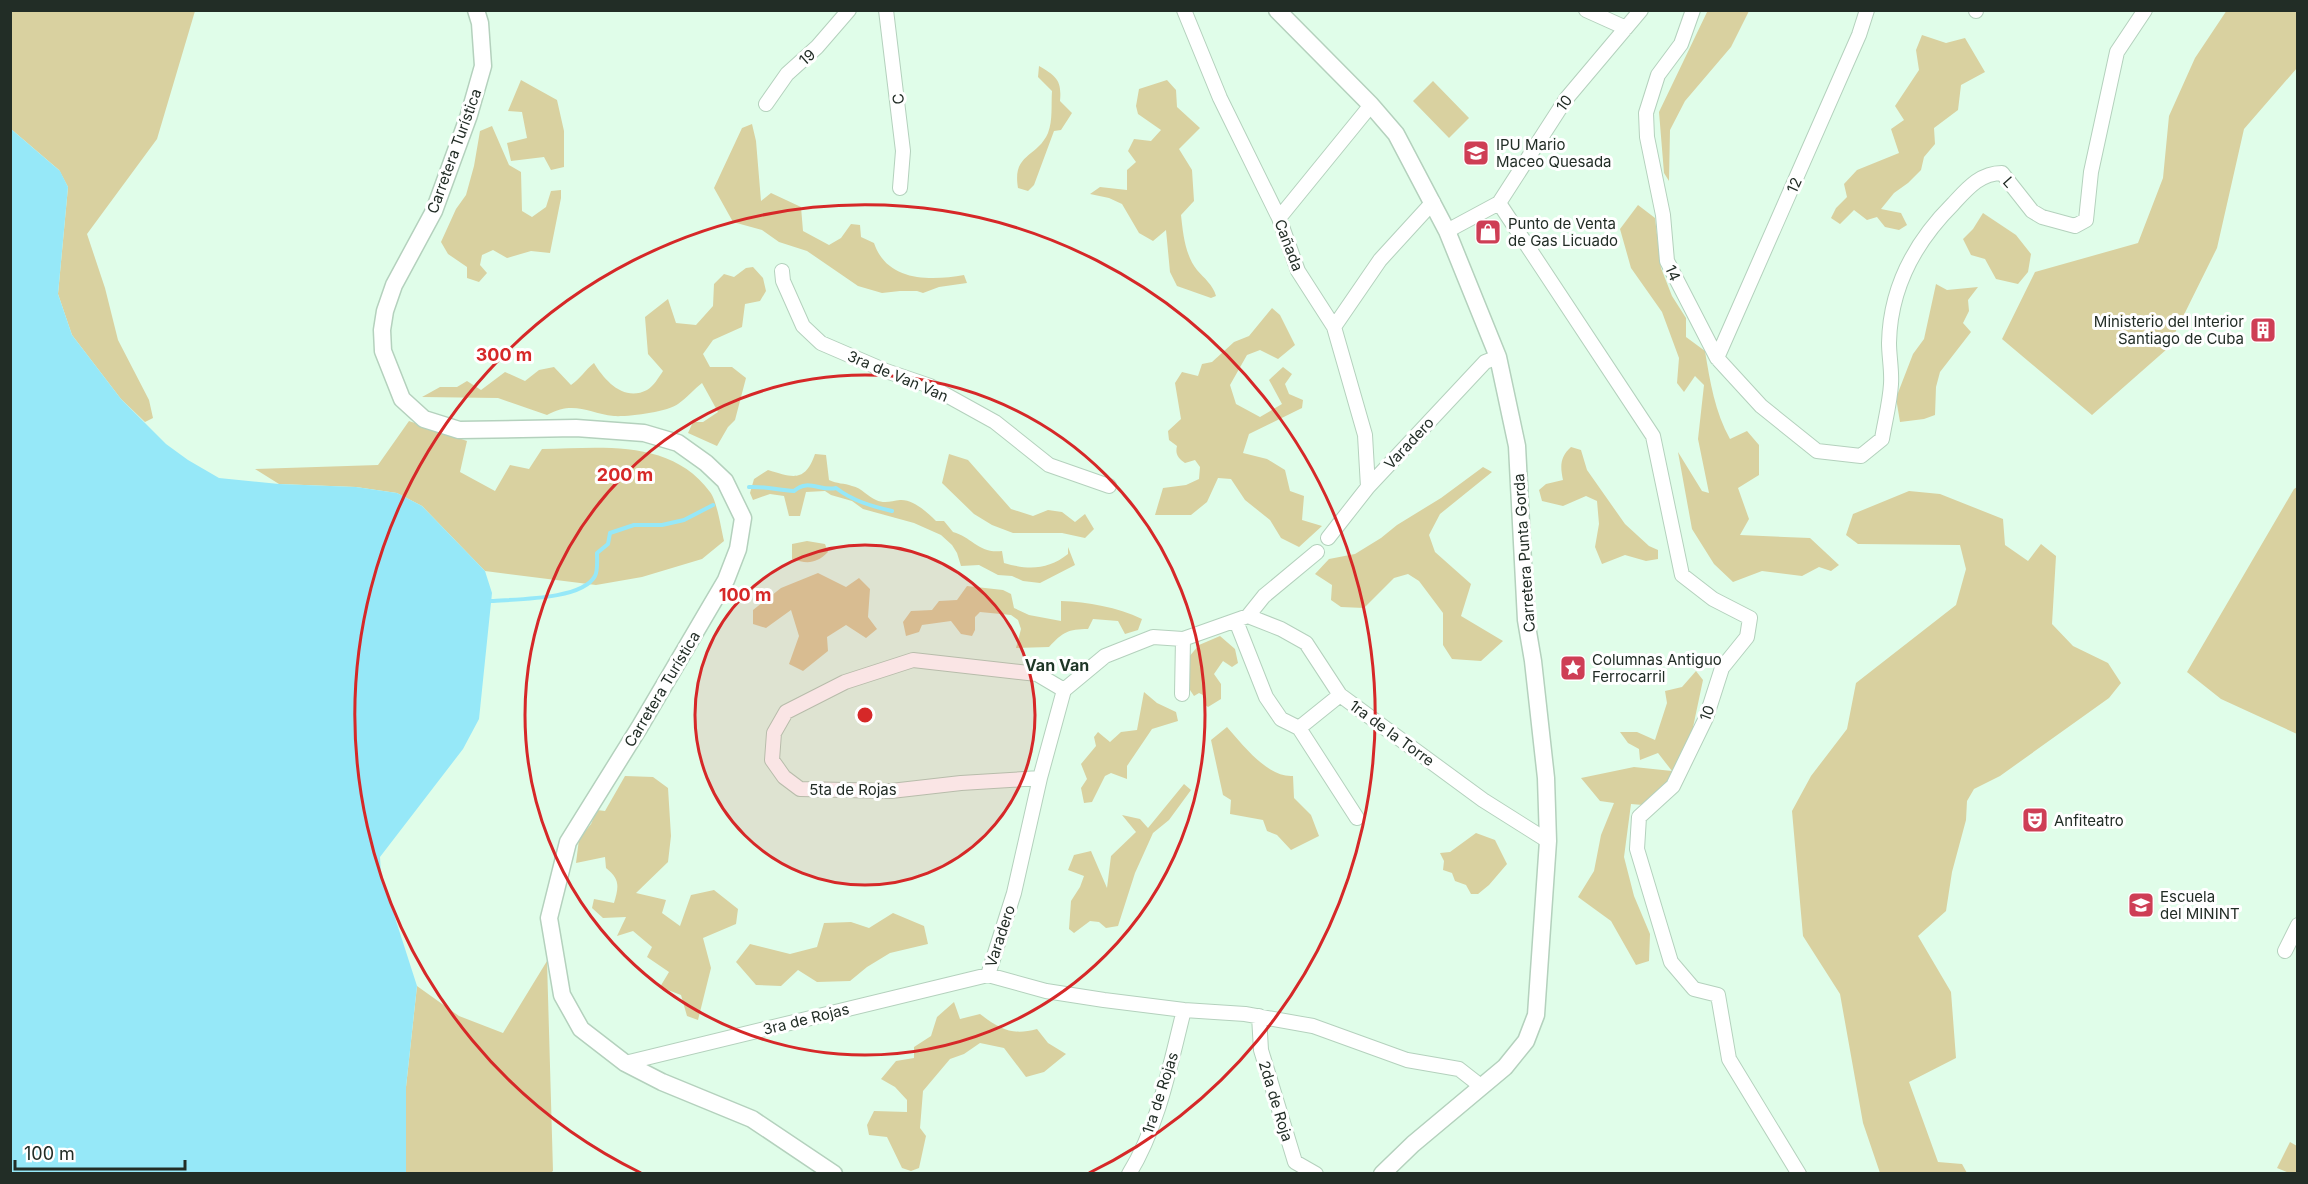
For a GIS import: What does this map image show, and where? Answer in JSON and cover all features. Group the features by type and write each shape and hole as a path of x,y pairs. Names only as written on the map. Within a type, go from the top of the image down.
{"main road":[{"name":"Carretera Turística","path":"476,10 480,23 483,66 469,115 434,211 394,285 382,330 383,351 402,399 424,419 459,430 576,428 644,433 678,443 706,463 725,481 743,518 738,549 726,580 639,728 568,842 549,918 562,995 581,1029 625,1063 662,1082 752,1119 834,1173"},
{"name":"Carretera Punta Gorda","path":"1284,13 1396,134 1433,202 1498,357 1518,446 1526,620 1546,778 1548,841 1536,1015 1526,1041 1505,1067 1382,1173"}],"street":[{"name":"19","path":"766,104 787,74 817,48 849,10"},
{"name":"C","path":"886,10 903,151 900,188"},
{"name":"Cañada","path":"1184,10 1220,98 1279,218 1298,271 1334,327 1365,435 1368,487"},
{"path":"1586,10 1626,28"},
{"name":"10","path":"1447,231 1499,203 1566,99 1641,10"},
{"name":"14","path":"1693,10 1682,44 1658,75 1646,113 1647,137 1663,215 1667,261 1717,358 1761,406 1817,451 1861,456"},
{"name":"12","path":"1717,358 1859,35 1867,10"},
{"name":"L","path":"1861,456 1882,439 1892,382 1889,344 1892,307 1908,265 1927,233 1969,187 1989,173 2002,173 2032,211 2042,218 2075,226 2086,220 2091,172 2117,52 2145,10"},
{"path":"1279,218 1371,105"},
{"path":"1334,327 1380,260 1433,202"},
{"name":"10","path":"1499,203 1653,436 1682,575 1713,599 1750,618 1747,637 1722,668 1706,718 1673,786 1639,817 1637,849 1671,962 1694,989 1718,995 1729,1059 1799,1173"},
{"name":"3ra de Van Van","path":"783,271 783,281 803,326 821,343 886,371 930,386 994,423 1050,465 1109,486"},
{"name":"Varadero","path":"1328,538 1368,487 1485,362 1498,357"},
{"path":"1064,690 1105,656 1153,637 1183,639 1242,619 1263,596 1317,552"},
{"path":"1242,619 1266,697 1281,719 1299,728 1357,818"},
{"name":"1ra de la Torre","path":"1242,619 1281,629 1306,643 1340,694 1483,800 1548,841"},
{"path":"1182,694 1183,639"},
{"name":"5ta de Rojas","path":"1040,778 961,783 891,791 800,789 783,777 772,760 774,733 786,712 845,682 914,660 1036,674 1064,690"},
{"name":"Varadero","path":"1064,690 1040,778 1014,893 988,975 1058,993 1184,1010 1259,1016 1313,1026 1407,1059 1459,1069 1482,1087"},
{"path":"1299,728 1340,694"},
{"path":"2285,951 2298,925"},
{"name":"3ra de Rojas","path":"625,1063 988,975"},
{"name":"1ra de Rojas","path":"1129,1173 1139,1156 1163,1095 1184,1010"},
{"name":"2da de Roja","path":"1259,1016 1261,1050 1294,1162 1316,1173"}],"shaded area":[{"path":"1708,10 1749,11 1731,47 1685,101 1670,130 1669,181 1664,173 1659,112"},
{"path":"2227,10 2297,11 2297,68 2244,129 2217,248 2167,349 2092,415 2002,339 2035,272 2138,243 2163,178 2169,116 2195,58"},
{"path":"11,11 195,11 157,139 87,234 105,288 118,340 149,400 153,418 145,422 121,399 72,335 58,294 68,187 59,170 11,129"},
{"path":"1922,35 1946,43 1965,38 1985,72 1961,85 1958,110 1934,128 1935,144 1924,157 1921,170 1894,193 1881,209 1901,213 1907,225 1899,230 1885,227 1877,217 1867,220 1854,210 1840,224 1831,218 1836,208 1847,197 1844,184 1857,170 1899,153 1891,129 1904,120 1895,106 1919,70 1916,50"},
{"path":"1039,66 1057,79 1060,101 1072,113 1061,130 1054,131 1034,185 1028,191 1018,188 1019,168 1043,141 1050,128 1051,118 1052,91 1038,77"},
{"path":"521,80 557,100 564,131 564,167 551,170 544,157 511,161 507,143 527,138 522,112 508,111"},
{"path":"1167,80 1176,90 1177,107 1200,128 1179,149 1192,170 1194,201 1181,215 1187,251 1197,270 1215,292 1216,296 1211,298 1177,286 1170,272 1166,230 1153,241 1139,233 1122,204 1109,198 1090,194 1100,187 1127,190 1127,170 1136,162 1128,151 1134,139 1151,141 1161,130 1138,114 1136,106 1139,89"},
{"path":"1433,81 1469,118 1449,138 1413,101"},
{"path":"752,124 756,141 761,201 771,193 801,207 803,231 829,245 841,238 851,224 860,225 861,237 874,243 880,256 899,272 924,278 964,275 967,283 939,287 923,293 900,291 882,293 858,286 807,251 779,242 762,230 733,222 714,188 742,128"},
{"path":"492,126 509,165 521,172 522,211 532,217 546,207 551,191 561,190 561,198 550,253 531,251 507,258 493,250 482,255 480,265 487,273 479,282 467,278 467,267 448,254 441,242 456,209 466,195 480,131"},
{"path":"1638,205 1655,218 1661,268 1672,296 1686,318 1686,337 1705,351 1720,418 1730,439 1747,431 1759,445 1759,475 1738,488 1749,519 1740,535 1810,538 1839,565 1831,571 1819,567 1802,576 1762,571 1733,582 1714,564 1692,529 1678,452 1702,491 1709,493 1698,439 1704,385 1695,376 1684,392 1677,383 1679,358 1662,312 1631,268 1620,229"},
{"path":"1983,213 2016,235 2031,254 2028,272 2018,284 1996,279 1985,259 1971,255 1963,239 1973,229"},
{"path":"753,267 763,278 766,291 760,301 745,304 742,327 713,340 703,354 710,367 732,367 746,378 735,420 717,446 688,433 693,422 703,422 718,412 702,383 673,407 620,416 573,408 565,408 547,415 498,398 422,397 440,387 457,387 467,381 481,390 505,372 525,381 539,370 554,367 571,385 594,363 616,388 631,393 647,390 663,371 648,354 645,317 668,299 676,323 696,325 713,306 714,284 724,274 734,277 746,268"},
{"path":"1936,284 1947,290 1978,287 1968,300 1969,311 1963,323 1971,332 1940,372 1936,387 1935,415 1900,422 1896,398 1913,354 1924,339"},
{"path":"1272,308 1280,315 1295,345 1278,359 1260,350 1247,355 1230,385 1236,404 1260,417 1282,404 1269,380 1283,367 1292,374 1285,384 1289,394 1303,400 1302,408 1249,434 1243,453 1267,459 1285,470 1290,491 1304,496 1302,520 1322,526 1299,547 1281,538 1270,520 1245,500 1231,479 1218,478 1207,502 1191,515 1155,515 1163,488 1186,485 1199,479 1200,467 1195,460 1185,463 1177,454 1177,446 1169,440 1168,431 1181,419 1175,383 1182,372 1198,376 1202,364 1212,362 1234,342 1249,336"},
{"path":"409,421 467,441 460,472 495,491 510,465 529,469 542,449 610,448 655,454 675,462 694,475 710,492 717,508 724,541 702,559 642,577 596,585 485,571 422,506 397,493 356,487 279,484 255,469 378,465"},
{"path":"1571,447 1581,450 1587,470 1625,524 1649,546 1658,550 1658,559 1646,561 1625,555 1602,564 1595,547 1599,524 1597,501 1586,496 1563,506 1542,501 1539,490 1546,484 1563,480 1562,462"},
{"path":"815,454 826,455 829,480 856,487 879,501 905,500 915,504 936,521 944,521 953,532 981,548 1002,551 1004,563 1021,567 1045,566 1068,554 1068,547 1075,565 1040,583 1023,581 1012,576 998,575 979,565 961,566 952,545 941,535 914,523 863,509 852,501 825,491 806,492 800,516 789,516 784,496 770,494 753,500 750,493 754,479 768,470 792,476 803,473"},
{"path":"949,454 968,460 1011,509 1033,516 1048,510 1062,512 1075,522 1085,514 1094,529 1085,538 1062,533 1013,533 992,525 974,514 942,483"},
{"path":"1483,467 1492,472 1440,514 1429,535 1435,552 1471,584 1461,616 1503,641 1481,661 1452,659 1443,645 1443,613 1419,581 1408,574 1394,578 1364,608 1341,607 1331,600 1332,585 1315,574 1329,559 1355,554 1441,498"},
{"path":"2297,487 2297,734 2221,699 2187,672"},
{"path":"1909,491 1940,494 2003,519 2005,545 2028,561 2041,544 2056,556 2052,624 2073,646 2108,663 2121,683 2109,698 2000,776 1974,789 1967,801 1966,820 1952,872 1946,911 1918,936 1951,992 1956,1058 1909,1082 1938,1162 1962,1164 1967,1173 1880,1173 1863,1123 1840,994 1803,936 1792,811 1811,776 1847,729 1856,683 1956,605 1966,569 1960,545 1858,544 1846,535 1853,514"},
{"path":"807,541 825,544 828,552 811,562 792,559 792,544"},
{"path":"818,573 846,587 859,578 870,589 868,617 877,629 866,638 846,625 827,637 828,651 803,671 789,664 799,636 791,610 766,628 753,624 753,610 781,588"},
{"path":"967,586 1003,590 1011,594 1014,608 1029,615 1061,621 1061,601 1102,606 1142,619 1138,630 1125,634 1118,621 1093,619 1088,629 1066,632 1049,647 1016,648 1021,629 1018,620 1011,615 980,612 975,617 975,630 972,636 961,634 951,621 922,625 919,632 906,636 903,622 911,611 932,610 939,601 957,600"},
{"path":"1220,636 1235,649 1238,663 1232,667 1223,661 1214,674 1221,684 1221,699 1208,707 1204,704 1205,696 1199,693 1194,696 1190,690 1188,658 1199,645"},
{"path":"1696,671 1703,680 1692,732 1678,772 1643,805 1631,804 1624,857 1634,896 1650,934 1649,961 1636,965 1611,921 1578,897 1594,871 1601,835 1614,803 1600,801 1581,778 1634,767 1672,771 1658,753 1640,760 1639,749 1628,743 1620,732 1637,732 1655,740 1667,703 1665,691 1682,687"},
{"path":"1144,692 1157,703 1176,712 1178,721 1152,729 1127,766 1127,779 1111,773 1105,776 1092,802 1084,803 1081,788 1087,779 1081,764 1096,746 1094,737 1098,732 1110,742 1121,732 1137,730"},
{"path":"1227,727 1265,766 1274,772 1293,776 1294,798 1311,815 1319,836 1291,850 1277,835 1267,831 1263,820 1230,814 1231,800 1223,795 1211,740"},
{"path":"625,776 653,777 668,788 671,836 668,862 636,893 666,900 662,913 680,926 691,895 714,890 738,909 736,924 703,938 711,968 698,1020 687,1016 681,995 660,987 669,972 647,957 652,947 633,931 617,936 626,917 603,918 592,908 594,899 614,903 616,897 616,879 606,868 605,857 576,863 579,839 591,824 597,810 605,811"},
{"path":"1184,784 1191,790 1169,820 1153,833 1135,873 1118,926 1106,928 1099,922 1090,921 1074,933 1069,929 1071,901 1084,876 1068,870 1074,855 1091,851 1107,888 1111,856 1136,832 1122,815 1140,819 1148,828"},
{"path":"1476,833 1495,840 1507,864 1489,885 1478,894 1471,894 1466,885 1455,881 1452,873 1443,870 1444,861 1440,853 1450,852"},
{"path":"893,913 924,926 928,944 890,953 850,981 817,982 798,970 781,986 756,985 736,962 750,944 790,954 817,947 824,923 851,922 869,928"},
{"path":"547,961 553,1171 549,1174 406,1174 406,1087 417,986 459,1016 503,1033"},
{"path":"954,1002 960,1019 980,1014 1007,1030 1020,1032 1037,1029 1048,1043 1066,1054 1044,1072 1026,1077 1004,1048 980,1043 964,1054 950,1059 923,1091 920,1128 926,1136 919,1168 911,1171 902,1168 887,1137 869,1135 867,1125 874,1111 907,1112 907,1100 895,1087 881,1079 896,1061 914,1058 914,1047 931,1036 937,1017"},
{"path":"2290,1142 2297,1146 2297,1173 2289,1173 2277,1168"}],"water":[{"path":"11,129 60,171 68,187 58,294 72,335 121,399 166,444 219,478 279,484 356,487 397,493 422,506 485,571 492,593 479,719 463,749 380,857 381,874 417,986 406,1087 406,1173 11,1173"}],"waterway":[{"path":"749,487 794,491 799,487 809,485 836,488 862,502 892,511"},
{"path":"491,601 547,597 577,590 588,584 595,576 597,553 608,544 610,533 634,525 662,525 684,520 713,505"}],"place":[{"name":"IPU Mario Maceo Quesada","path":"1476,153"},
{"name":"Punto de Venta de Gas Licuado","path":"1488,232"},
{"name":"Ministerio del Interior Santiago de Cuba","path":"2263,330"},
{"name":"Columnas Antiguo Ferrocarril","path":"1573,668"},
{"name":"Anfiteatro","path":"2035,820"},
{"name":"Escuela del MININT","path":"2141,905"}],"district":[{"name":"Van Van","path":"1057,665"}]}
